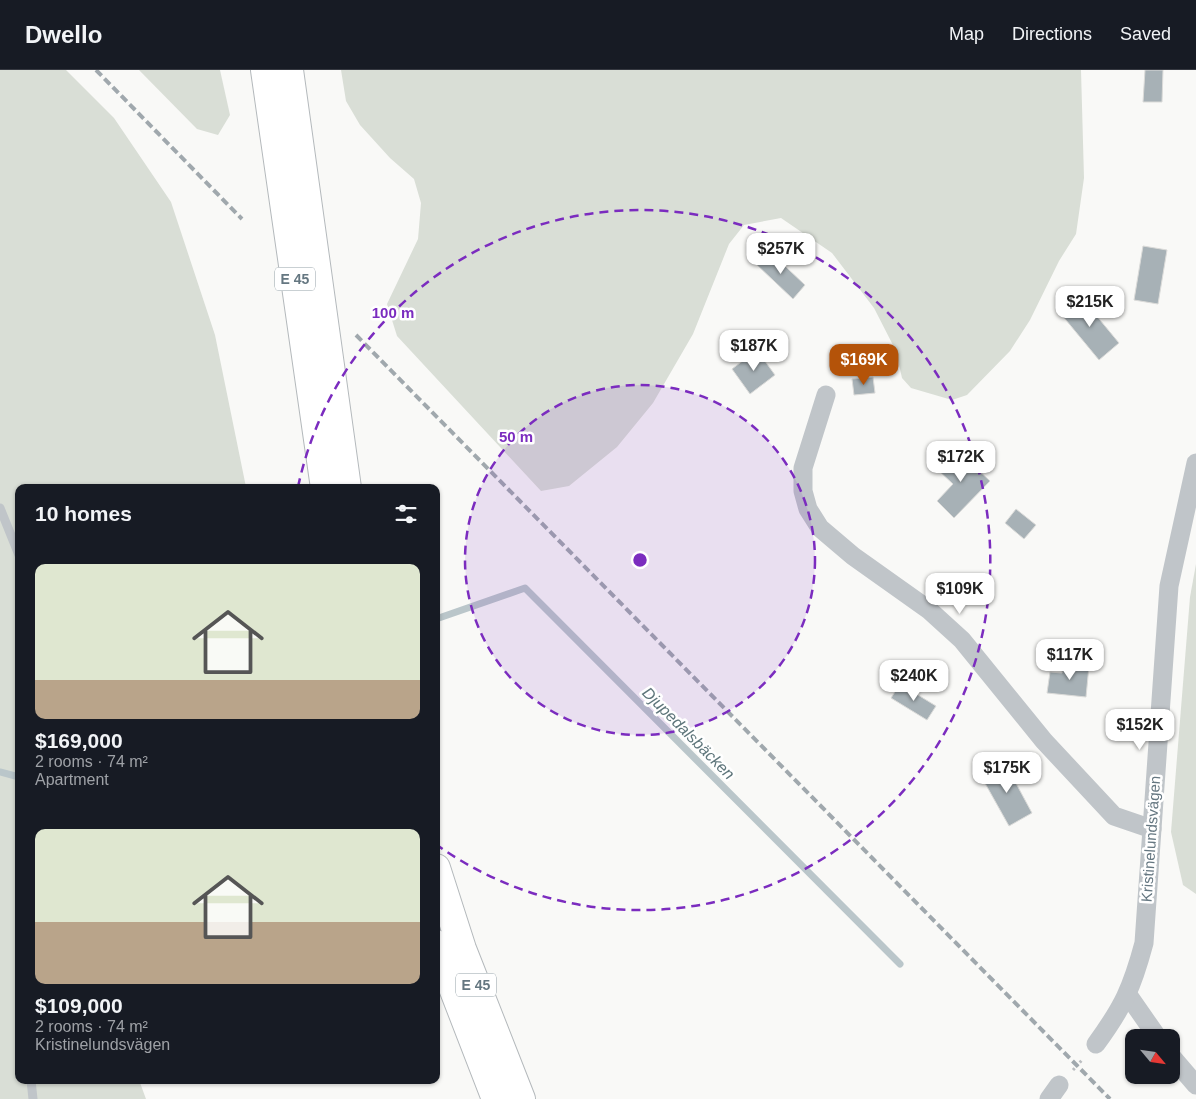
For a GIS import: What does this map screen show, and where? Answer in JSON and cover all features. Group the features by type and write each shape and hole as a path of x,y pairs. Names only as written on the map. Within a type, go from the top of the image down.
{"highway":[{"name":"E 45","path":"265,70 324,484"},
{"name":"E 45","path":"288,70 345,484"},
{"name":"E 45","path":"440,880 462,949 521,1099"},
{"name":"E 45","path":"440,954 496,1099"}],"street":[{"path":"826,395 803,468 803,491 808,509 820,528 853,556 929,610 962,640 1044,741 1114,816 1152,829"},
{"name":"Kristinelundsvägen","path":"1096,1044 1116,1017 1128,995 1144,943 1169,586 1196,463"},
{"path":"1128,995 1152,1029"},
{"path":"1180,1066 1196,1085"}],"lane":[{"path":"0,508 15,544"},
{"path":"31,1084 33,1099"}],"path":[{"path":"1054,1092 1096,1044"}],"shaded area":[{"path":"0,70 66,70 114,118 171,202 215,335 245,484 15,484 15,1084 140,1084 146,1099 0,1099"},
{"path":"139,70 220,70 230,115 218,135 197,129"},
{"path":"341,70 1081,70 1084,178 1076,234 1059,261 1030,320 1010,351 967,395 952,400 911,388 902,378 896,351 874,308 832,253 781,218 744,225 729,244 693,334 653,403 617,447 569,486 541,491 397,336 387,304 418,239 421,203 414,179 390,158 360,125 346,101"},
{"path":"1196,564 1196,894 1183,885 1171,832 1190,597"}],"building":[{"path":"1145,70 1163,70 1162,102 1143,102"},
{"path":"1143,246 1167,250 1158,304 1134,300"},
{"path":"768,250 805,285 793,299 756,264"},
{"path":"1081,297 1119,343 1099,360 1061,314"},
{"path":"757,350 775,375 750,394 732,369"},
{"path":"873,377 875,393 854,395 852,379"},
{"path":"957,450 990,481 954,518 937,501 953,484 938,470"},
{"path":"1016,509 1036,525 1024,539 1005,523"},
{"path":"1063,663 1089,666 1086,697 1047,693 1050,672 1062,673"},
{"path":"900,684 936,706 927,720 891,698"},
{"path":"1005,763 1032,813 1009,826 981,776"}],"waterway":[{"name":"Djupedalsbäcken","path":"440,618 525,588 900,964"},
{"name":"Djupedalsbäcken","path":"0,772 15,776"}],"railway":[{"path":"96,70 242,219"},
{"path":"356,335 1110,1099"}]}
